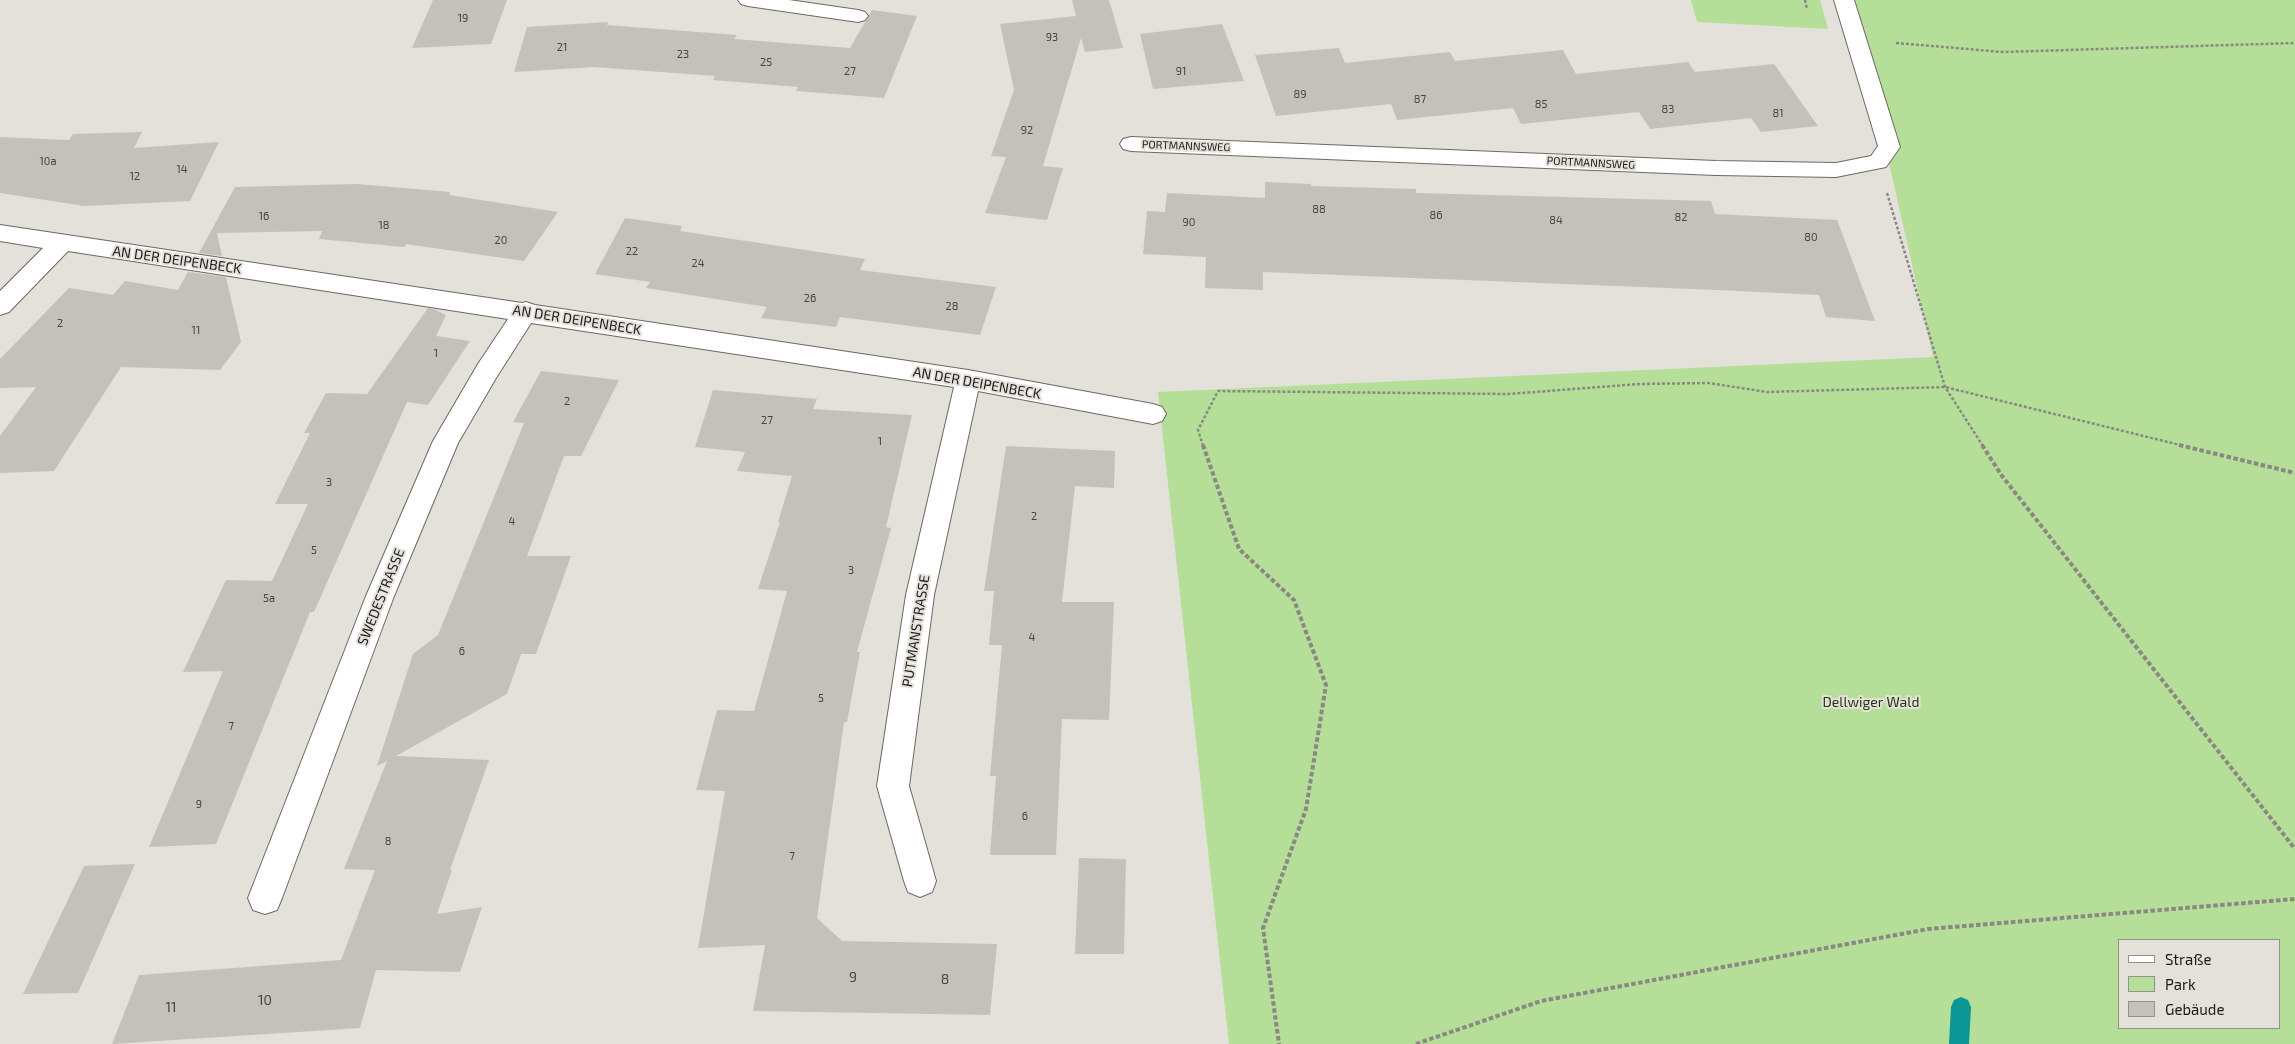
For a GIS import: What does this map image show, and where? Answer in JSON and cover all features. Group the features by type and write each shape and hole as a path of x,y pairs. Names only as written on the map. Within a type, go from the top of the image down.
{"street":[{"path":"748,0 858,16"},
{"path":"1844,0 1889,147 1878,162"},
{"name":"PORTMANNSWEG","path":"1131,144 1716,168 1836,170 1878,162"},
{"name":"AN DER DEIPENBECK","path":"0,233 526,311 968,380 1153,414"},
{"path":"0,306 62,243"},
{"name":"SWEDESTRASSE","path":"265,898 377,605 446,441 487,371 526,311"},
{"name":"PUTMANSTRASSE","path":"920,881 892,786 920,595 968,380"}],"path":[{"path":"1855,40 2003,52 2295,43"},
{"path":"1878,162 1945,387 2002,476 2295,848"},
{"path":"1279,1044 1263,928 1306,809 1326,685 1294,600 1239,549 1198,430 1218,391 1508,394 1639,384 1708,382 1767,392 1945,387 2295,473"},
{"path":"1416,1044 1541,1001 1928,928 2295,899"}],"green space":[{"path":"1691,0 1820,0 1828,29 1697,22"},
{"name":"Dellwiger Wald","path":"1852,0 2295,0 2295,1044 1229,1044 1158,392 1933,357"}],"building":[{"path":"433,0 507,0 491,44 412,48"},
{"path":"1072,0 1109,0 1123,48 1085,52 1081,38 1043,166 1063,168 1047,220 985,213 1006,157 991,156 1014,90 1000,24 1076,16"},
{"path":"872,10 917,16 884,98 796,91 798,87 713,80 715,76 594,67 514,72 527,27 608,22 607,25 737,35 734,39 850,48"},
{"path":"1222,24 1244,81 1153,89 1140,34"},
{"path":"1339,48 1345,63 1450,52 1455,61 1563,50 1576,74 1688,62 1695,72 1774,64 1818,126 1761,132 1751,118 1650,129 1639,112 1521,124 1513,108 1397,120 1391,104 1276,116 1255,55"},
{"path":"142,132 134,148 219,142 190,201 84,206 0,193 0,137 69,140 73,134"},
{"path":"1265,182 1311,184 1311,186 1416,189 1416,193 1711,201 1715,214 1837,220 1875,321 1826,317 1819,295 1263,272 1263,290 1205,288 1206,257 1143,254 1147,211 1165,212 1167,193 1265,198"},
{"path":"357,184 450,192 449,195 558,212 524,261 406,244 404,247 319,239 322,231 217,233 222,256 199,253 235,187"},
{"path":"625,218 682,226 680,231 865,259 860,270 996,287 980,335 840,317 836,327 761,318 767,307 646,288 650,282 595,274"},
{"path":"188,272 226,277 241,342 220,370 121,367 54,471 0,473 0,436 36,387 0,388 0,359 69,288 113,295 125,281 178,290"},
{"path":"428,308 446,315 436,336 470,341 428,405 407,402 314,612 310,612 216,844 149,847 223,671 183,672 226,580 272,581 308,504 275,504 310,433 304,433 326,393 367,394"},
{"path":"541,371 619,380 581,456 564,456 527,556 571,556 536,654 521,654 507,694 396,756 489,760 450,870 452,870 437,914 482,907 460,972 376,970 360,1028 112,1044 139,975 341,960 375,870 344,869 387,761 377,766 413,654 438,635 524,423 513,422"},
{"path":"713,390 817,399 813,409 912,415 886,527 891,528 857,652 860,652 847,722 844,722 817,918 842,941 997,944 990,1015 753,1011 765,945 698,948 725,791 696,790 717,710 754,711 787,591 758,589 780,522 778,522 792,476 737,471 745,452 695,447"},
{"path":"1006,446 1115,451 1114,488 1075,486 1062,602 1114,602 1109,720 1062,719 1056,855 990,855 996,776 990,776 1002,645 989,645 994,591 984,591"},
{"path":"1079,858 1126,859 1124,954 1075,954"},
{"path":"135,864 78,993 23,994 84,866"}],"waterway":[{"path":"1959,1044 1961,1007"}]}
